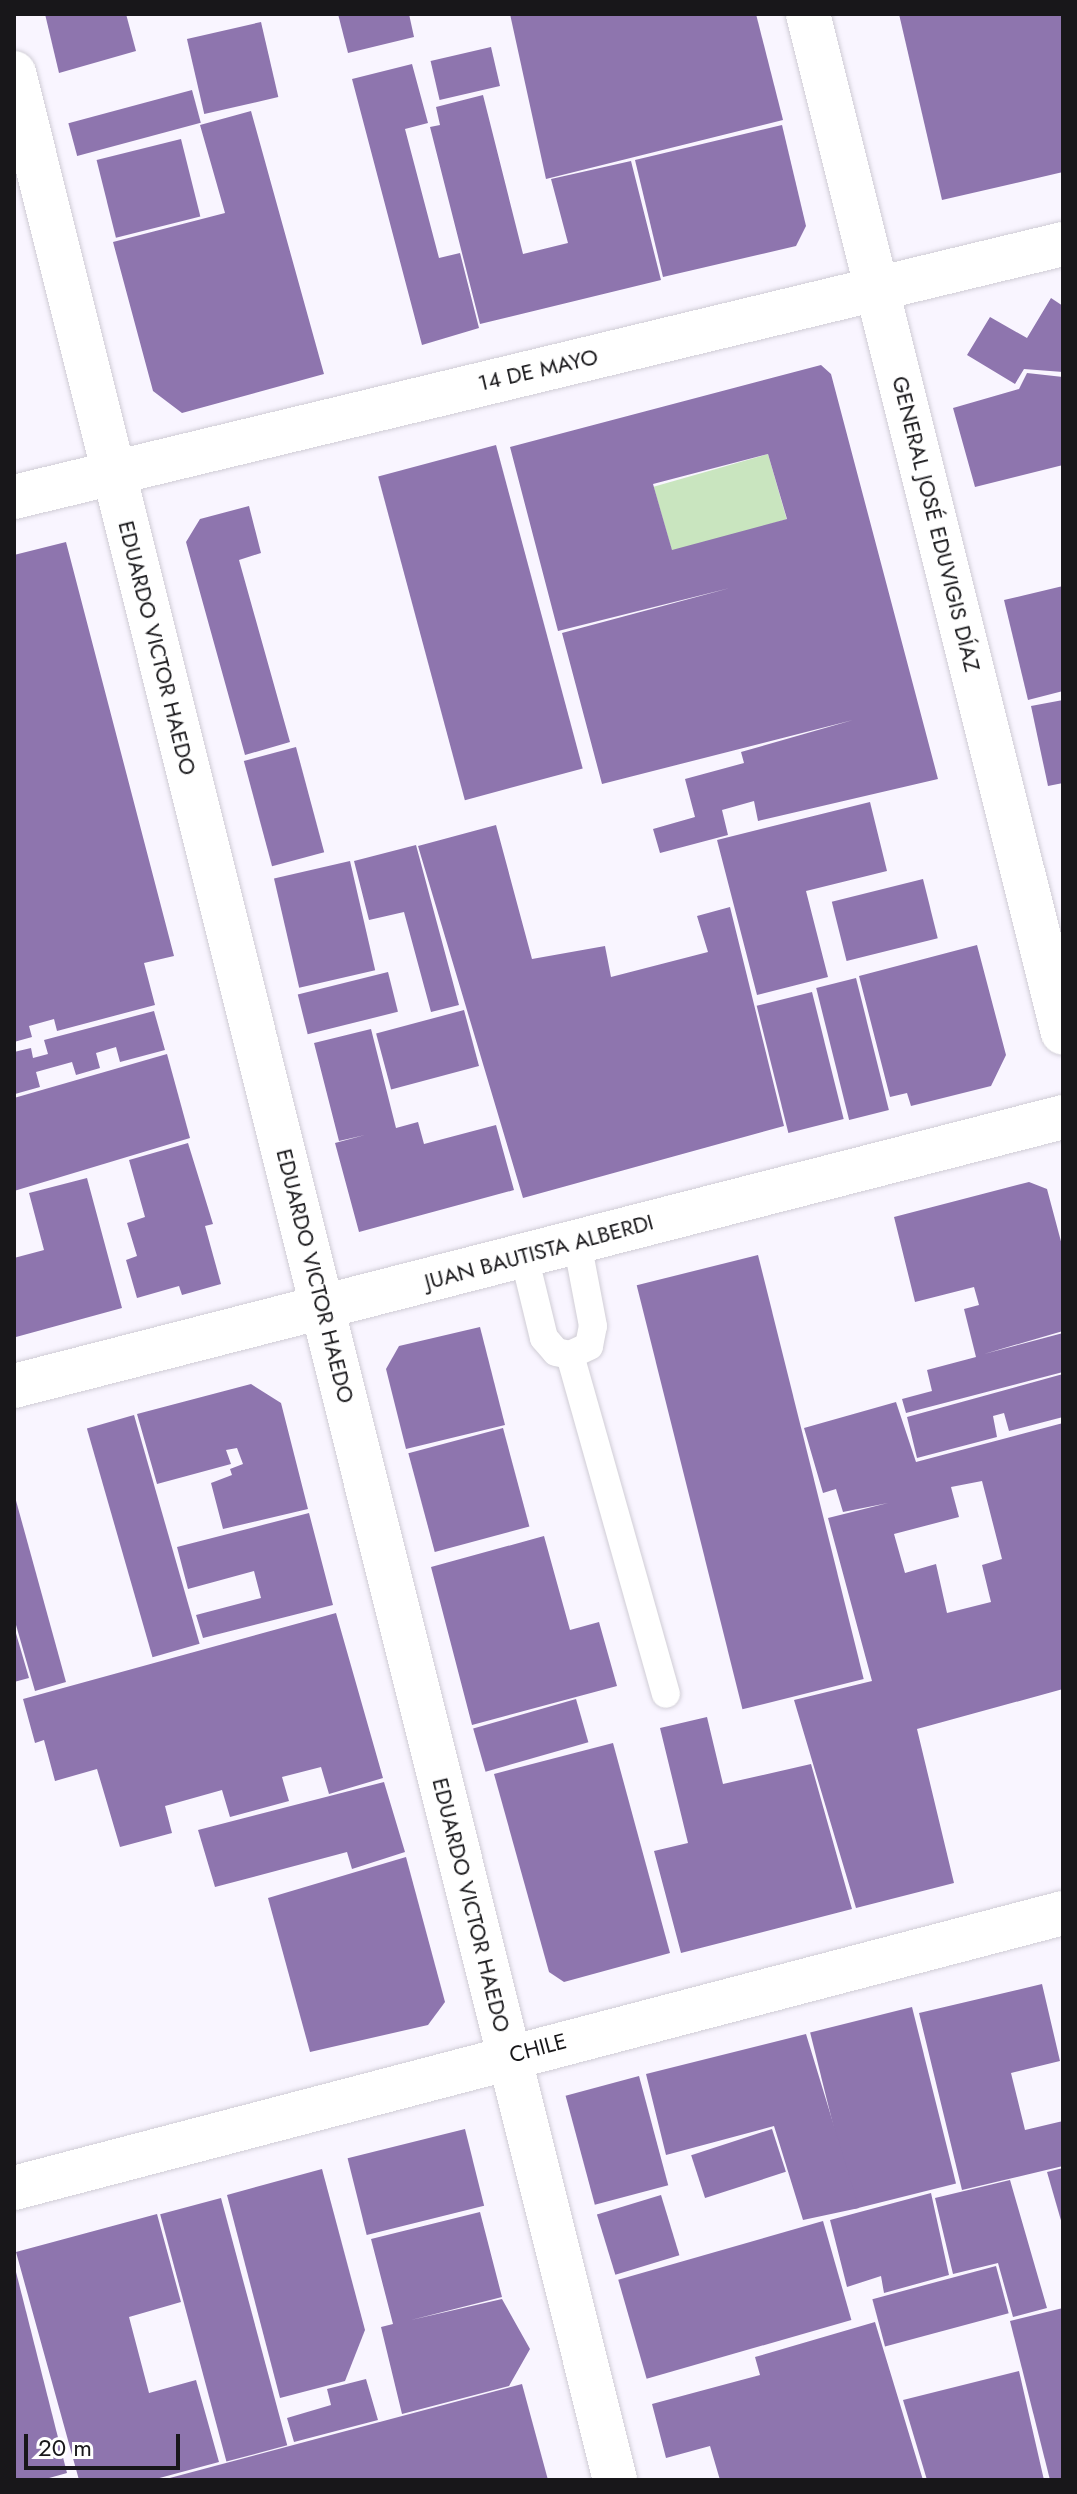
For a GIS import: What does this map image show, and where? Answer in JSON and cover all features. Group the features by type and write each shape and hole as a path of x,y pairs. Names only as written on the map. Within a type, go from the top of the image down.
{"street":[{"name":"GENERAL JOSÉ EDUVIGIS DÍAZ","path":"808,14 1063,1033"},
{"name":"EDUARDO VICTOR HAEDO","path":"14,73 615,2480"},
{"name":"14 DE MAYO","path":"14,497 1063,244"},
{"name":"JUAN BAUTISTA ALBERDI","path":"14,1386 1063,1117"},
{"name":"CHILE","path":"14,2188 508,2056 1063,1913"}],"lane":[{"path":"524,1256 544,1338 556,1352 570,1355 589,1346 593,1326 577,1242"},
{"path":"570,1355 666,1694"}],"green space":[{"path":"768,454 787,519 672,552 654,487"}],"building":[{"path":"45,14 126,14 136,51 59,73"},
{"path":"338,14 409,14 414,37 348,53"},
{"path":"510,14 756,14 783,120 546,179"},
{"path":"899,14 1063,14 1063,172 942,200"},
{"path":"261,22 278,97 204,114 187,39"},
{"path":"491,47 500,86 440,100 431,61"},
{"path":"412,64 428,123 405,129 439,258 460,253 479,328 422,345 352,79"},
{"path":"192,90 201,123 77,156 68,123"},
{"path":"483,95 523,254 568,243 551,179 631,161 661,280 480,324 430,127 440,125 436,107"},
{"path":"251,111 324,374 182,413 153,391 113,242 225,213 200,125"},
{"path":"782,125 806,226 796,246 663,277 635,160"},
{"path":"181,139 200,217 116,238 97,160"},
{"path":"1051,298 1063,306 1063,372 1024,369 1015,384 967,355 990,317 1027,338"},
{"path":"821,365 831,374 938,779 758,821 754,801 722,810 728,835 660,853 653,829 695,817 685,779 744,763 741,752 853,720 602,784 562,633 730,588 558,631 510,447","holes":["768,454 787,519 672,550 653,484"]},
{"path":"1027,373 1063,377 1063,465 975,487 953,408 1019,389"},
{"path":"496,445 583,769 465,800 378,477"},
{"path":"249,506 261,553 239,560 290,742 245,755 186,542 200,519"},
{"path":"66,542 174,956 144,963 155,1005 57,1031 54,1019 29,1026 32,1037 14,1042 14,555"},
{"path":"1063,586 1063,691 1028,700 1004,600"},
{"path":"1063,700 1063,783 1048,786 1031,706"},
{"path":"296,747 324,852 272,866 244,761"},
{"path":"870,802 887,871 806,891 828,977 757,995 717,840"},
{"path":"496,825 532,959 605,946 611,977 708,952 697,916 730,907 784,1126 523,1198 418,846"},
{"path":"416,845 459,1005 431,1012 404,912 369,920 354,861"},
{"path":"350,861 375,970 299,988 274,879"},
{"path":"923,879 938,938 847,961 832,902"},
{"path":"977,945 1006,1055 991,1086 911,1106 907,1093 890,1097 859,976"},
{"path":"388,972 398,1012 308,1034 298,994"},
{"path":"856,978 889,1110 849,1120 816,988"},
{"path":"812,992 844,1119 788,1133 757,1006"},
{"path":"464,1010 479,1066 391,1090 376,1034"},
{"path":"154,1011 165,1050 120,1062 116,1047 96,1053 100,1068 76,1075 72,1062 36,1072 40,1087 15,1094 14,1052 31,1048 33,1058 48,1054 44,1040"},
{"path":"371,1029 396,1128 418,1122 424,1144 496,1125 514,1190 359,1232 335,1143 365,1135 339,1141 314,1043"},
{"path":"167,1054 190,1138 14,1191 14,1098"},
{"path":"188,1143 213,1224 205,1226 221,1284 182,1295 179,1286 137,1298 126,1260 137,1256 127,1223 145,1217 129,1160"},
{"path":"87,1178 122,1308 16,1337 14,1258 44,1250 29,1193"},
{"path":"1029,1182 1047,1189 1063,1249 1063,1331 984,1354 1063,1333 1063,1372 906,1413 902,1399 932,1391 927,1370 976,1357 964,1309 979,1305 974,1287 915,1302 894,1217"},
{"path":"758,1255 864,1679 742,1709 637,1285"},
{"path":"480,1327 505,1425 406,1449 386,1369 399,1346"},
{"path":"1063,1374 1063,1417 1009,1431 1004,1413 993,1416 997,1437 917,1458 907,1417"},
{"path":"251,1384 281,1403 308,1509 223,1529 211,1483 232,1475 230,1469 243,1464 237,1448 226,1450 231,1464 157,1484 137,1414"},
{"path":"896,1402 916,1462 1063,1423 1063,1689 917,1729 954,1883 856,1908 794,1700 872,1681 828,1518 888,1503 843,1512 836,1489 823,1493 804,1428","holes":["982,1481 1002,1559 982,1565 991,1602 947,1613 936,1564 905,1573 894,1534 959,1517 951,1487"]},
{"path":"134,1415 200,1644 152,1657 87,1429"},
{"path":"503,1428 529,1527 435,1552 408,1453"},
{"path":"15,1497 66,1682 35,1691 14,1618"},
{"path":"309,1513 333,1605 203,1638 196,1615 261,1598 254,1571 188,1589 177,1547"},
{"path":"544,1536 570,1630 599,1622 617,1686 472,1725 431,1567"},
{"path":"336,1613 383,1778 329,1794 321,1767 282,1777 289,1801 230,1817 222,1790 165,1806 172,1833 120,1847 97,1769 55,1781 44,1740 35,1743 23,1699"},
{"path":"14,1631 29,1678 14,1682"},
{"path":"576,1699 588,1742 486,1772 473,1728"},
{"path":"707,1717 723,1784 811,1764 852,1909 681,1953 654,1851 688,1843 660,1728"},
{"path":"613,1743 670,1953 564,1982 549,1972 494,1774"},
{"path":"384,1782 405,1852 352,1869 347,1852 215,1887 198,1830"},
{"path":"406,1857 445,2002 428,2025 310,2052 268,1898"},
{"path":"1042,1984 1060,2061 1011,2073 1025,2130 1063,2121 1063,2166 962,2190 919,2013"},
{"path":"912,2007 956,2184 854,2209 810,2032"},
{"path":"806,2034 859,2208 803,2220 774,2126 666,2155 646,2074"},
{"path":"639,2076 668,2185 595,2205 566,2096"},
{"path":"465,2129 484,2206 367,2235 348,2158"},
{"path":"772,2129 786,2172 705,2198 691,2155"},
{"path":"1063,2168 1063,2224 1062,2224 1047,2172"},
{"path":"322,2169 365,2330 345,2381 280,2398 227,2195"},
{"path":"1010,2180 1047,2308 1013,2317 998,2263 953,2274 935,2198"},
{"path":"931,2193 949,2275 884,2293 881,2276 847,2287 830,2220"},
{"path":"661,2195 679,2255 615,2275 597,2215"},
{"path":"221,2198 287,2445 226,2462 160,2214"},
{"path":"480,2212 502,2297 411,2320 502,2299 530,2349 509,2386 402,2414 381,2327 393,2324 371,2239"},
{"path":"157,2214 181,2302 129,2317 149,2393 196,2380 219,2462 152,2480 79,2480 16,2252"},
{"path":"823,2221 851,2320 647,2379 618,2280"},
{"path":"996,2266 1009,2313 885,2346 872,2299"},
{"path":"15,2268 67,2473 42,2480 14,2480"},
{"path":"1063,2308 1063,2478 1050,2480 1010,2321"},
{"path":"875,2322 923,2480 720,2480 710,2446 666,2458 652,2404 760,2375 755,2357"},
{"path":"1019,2371 1044,2480 927,2480 903,2400"},
{"path":"366,2379 378,2420 294,2442 287,2418 331,2405 327,2389"},
{"path":"522,2384 548,2480 166,2480 166,2479"}]}
